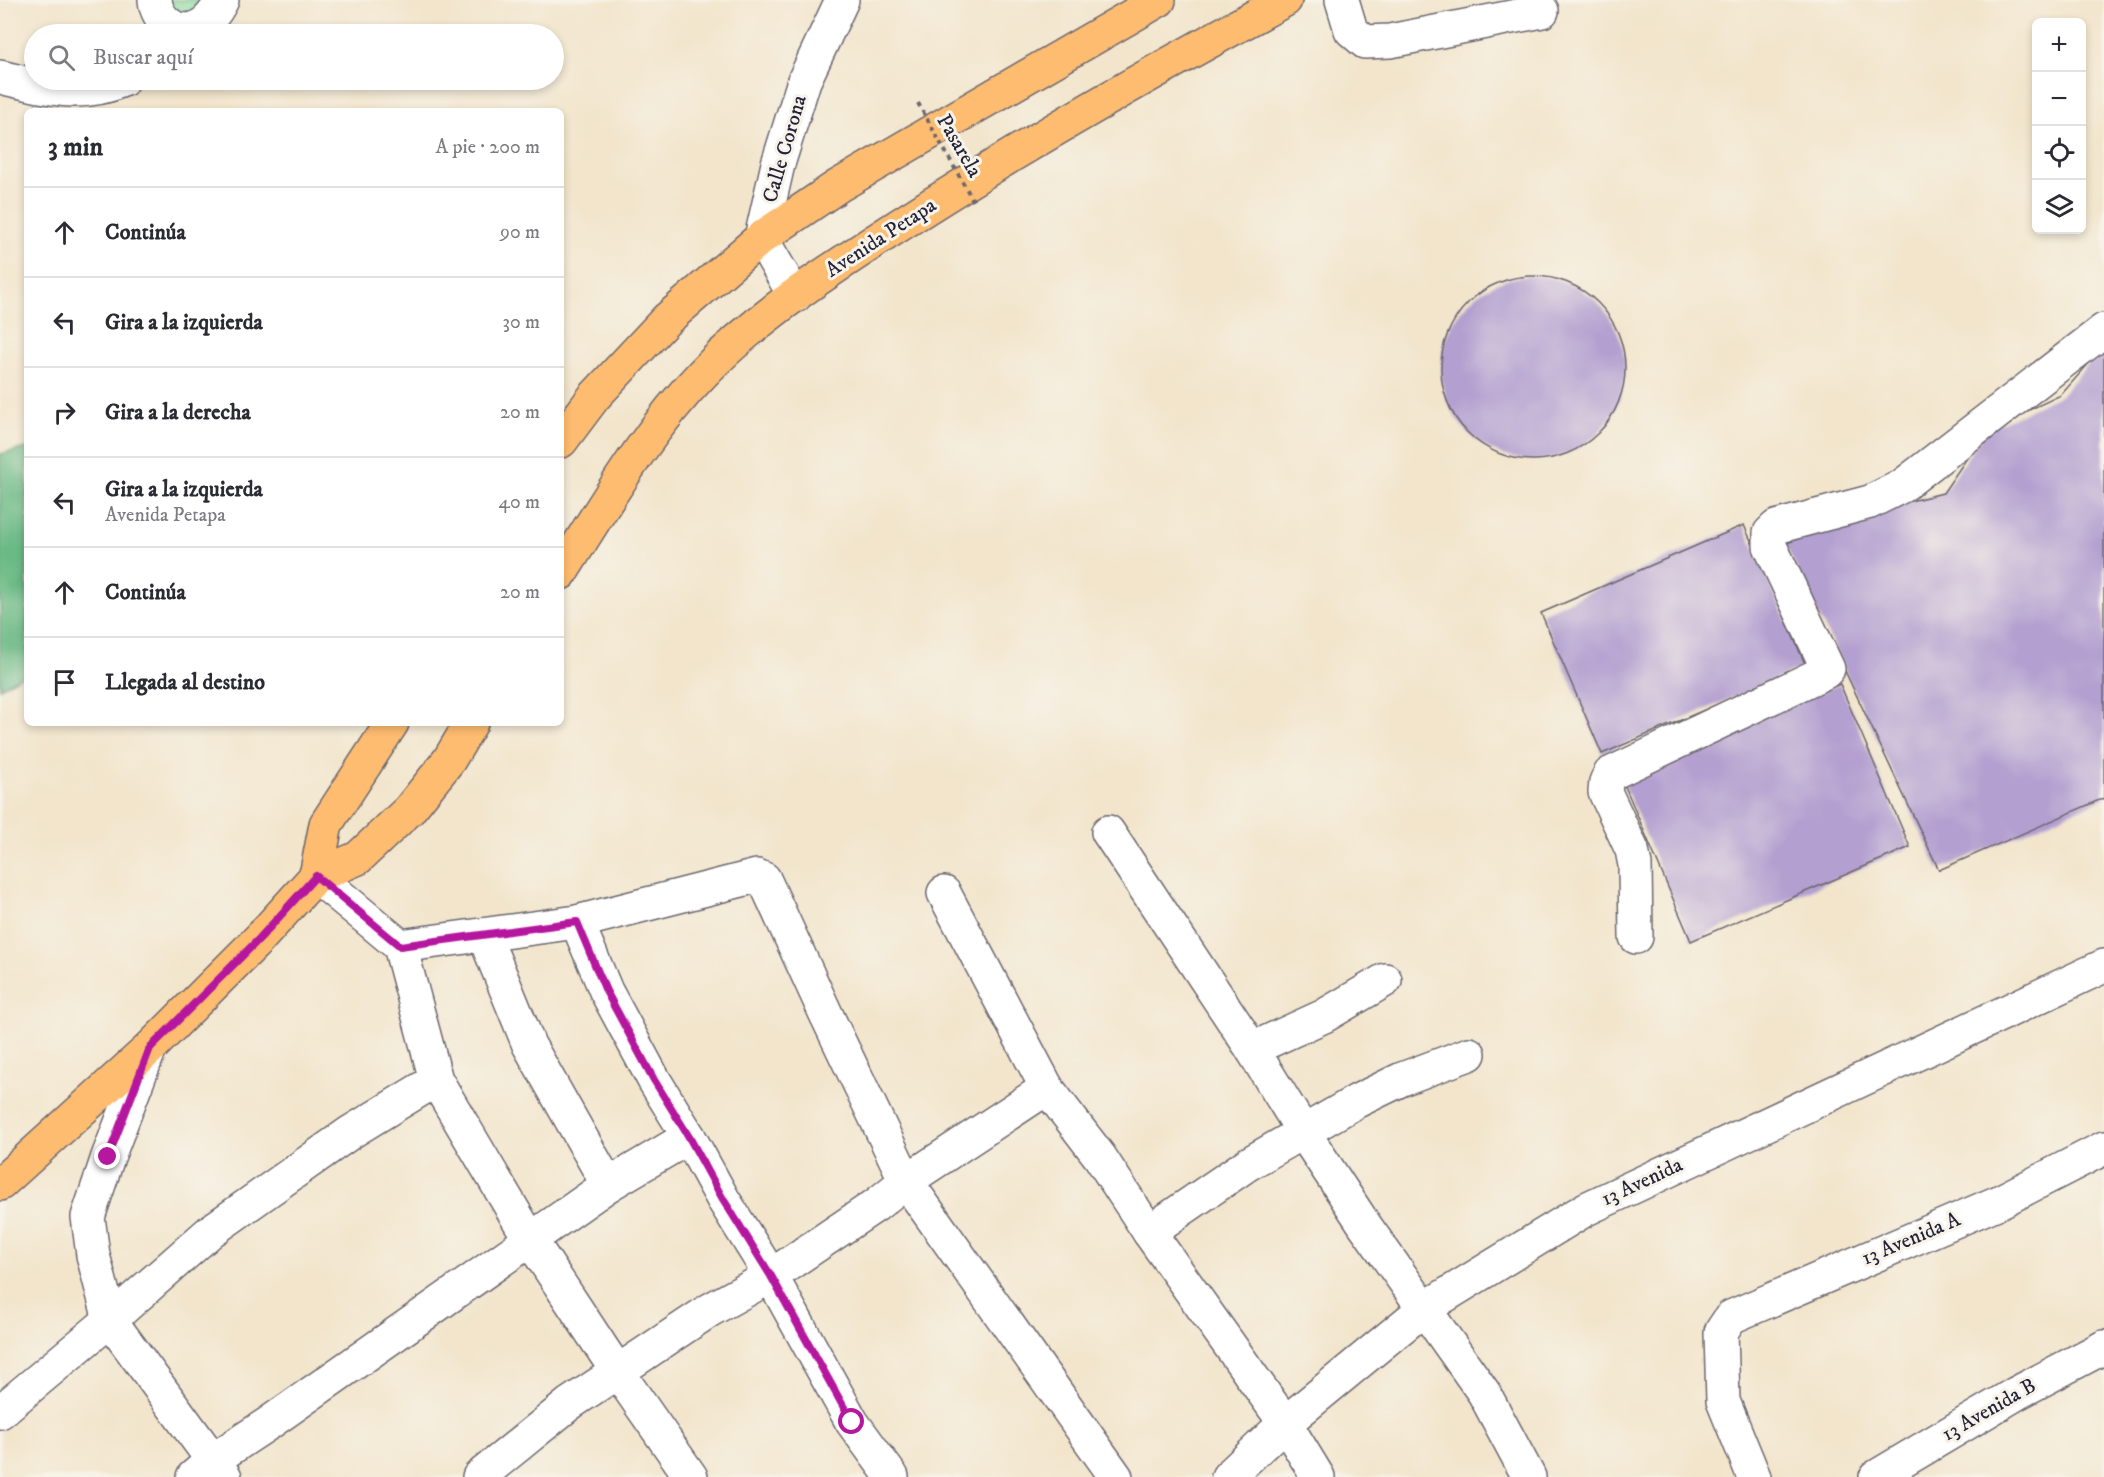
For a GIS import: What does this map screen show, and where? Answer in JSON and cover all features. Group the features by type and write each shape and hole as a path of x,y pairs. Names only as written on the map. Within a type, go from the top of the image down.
{"main road":[{"path":"564,437 594,397 666,320 761,238 838,186 1159,0"},
{"name":"Avenida Petapa","path":"564,568 629,466 668,412 732,345 846,260 942,198 1187,53 1285,0"},
{"path":"316,876 326,824 390,726"},
{"path":"0,1184 150,1048 259,939 316,876 358,858 409,810 449,760 469,726"}],"street":[{"path":"202,24 218,8 222,0"},
{"name":"Calle Corona","path":"761,238 778,164 804,81 842,0"},
{"path":"1342,0 1351,30 1365,42 1390,41 1542,11"},
{"path":"0,77 24,82"},
{"path":"68,90 84,90"},
{"path":"761,238 795,296"},
{"path":"1636,937 1635,865 1632,850 1605,792 1610,774 1828,669 1770,546 1770,533 1776,527 1870,502 1913,480 2104,330"},
{"path":"1108,832 1252,1049 1364,1224 1484,1393 1529,1477"},
{"path":"316,876 400,946 436,1080 530,1239 617,1371 692,1477"},
{"path":"400,946 577,922 756,876 764,879 906,1181 1116,1477"},
{"path":"944,893 1047,1088 1100,1157 1149,1232 1285,1423 1318,1477"},
{"path":"577,922 606,991 654,1080 771,1276 852,1422 892,1477"},
{"path":"484,935 529,1046 608,1185"},
{"name":"13 Avenida","path":"1228,1477 1285,1423 1425,1308 1586,1209 2104,966"},
{"path":"1252,1049 1324,1016 1385,980"},
{"path":"150,1048 108,1157 88,1217 93,1255 110,1320 210,1471 269,1423 530,1239 608,1185 689,1137"},
{"path":"1149,1232 1248,1164 1357,1101 1402,1079 1469,1054"},
{"path":"0,1412 211,1231 351,1132 436,1080"},
{"path":"479,1477 569,1404 617,1371 710,1310 771,1276 876,1205 906,1181 1047,1088"},
{"name":"13 Avenida A","path":"1755,1477 1723,1401 1722,1332 1731,1317 1999,1202 2104,1148"},
{"name":"13 Avenida B","path":"1876,1477 2017,1393 2104,1347"}],"path":[{"name":"Pasarela","path":"918,103 975,204"}],"green space":[{"path":"155,0 222,0 202,24 194,24"},
{"path":"24,449 24,675 0,688 0,454"}],"building":[{"path":"1533,276 1568,283 1598,303 1618,333 1625,368 1618,403 1598,433 1568,453 1533,460 1498,453 1468,433 1448,403 1441,368 1448,333 1468,303 1498,283"},
{"path":"2104,346 2104,798 1939,870 1785,544 1862,513 1943,493 1986,430 2061,395"},
{"path":"1744,525 1806,666 1602,754 1541,613"},
{"path":"1840,684 1910,847 1691,941 1621,777"}],"route":[{"path":"108,1157 150,1048 259,939 316,876 400,946 577,922 606,991 654,1080 771,1276 852,1422"}]}
